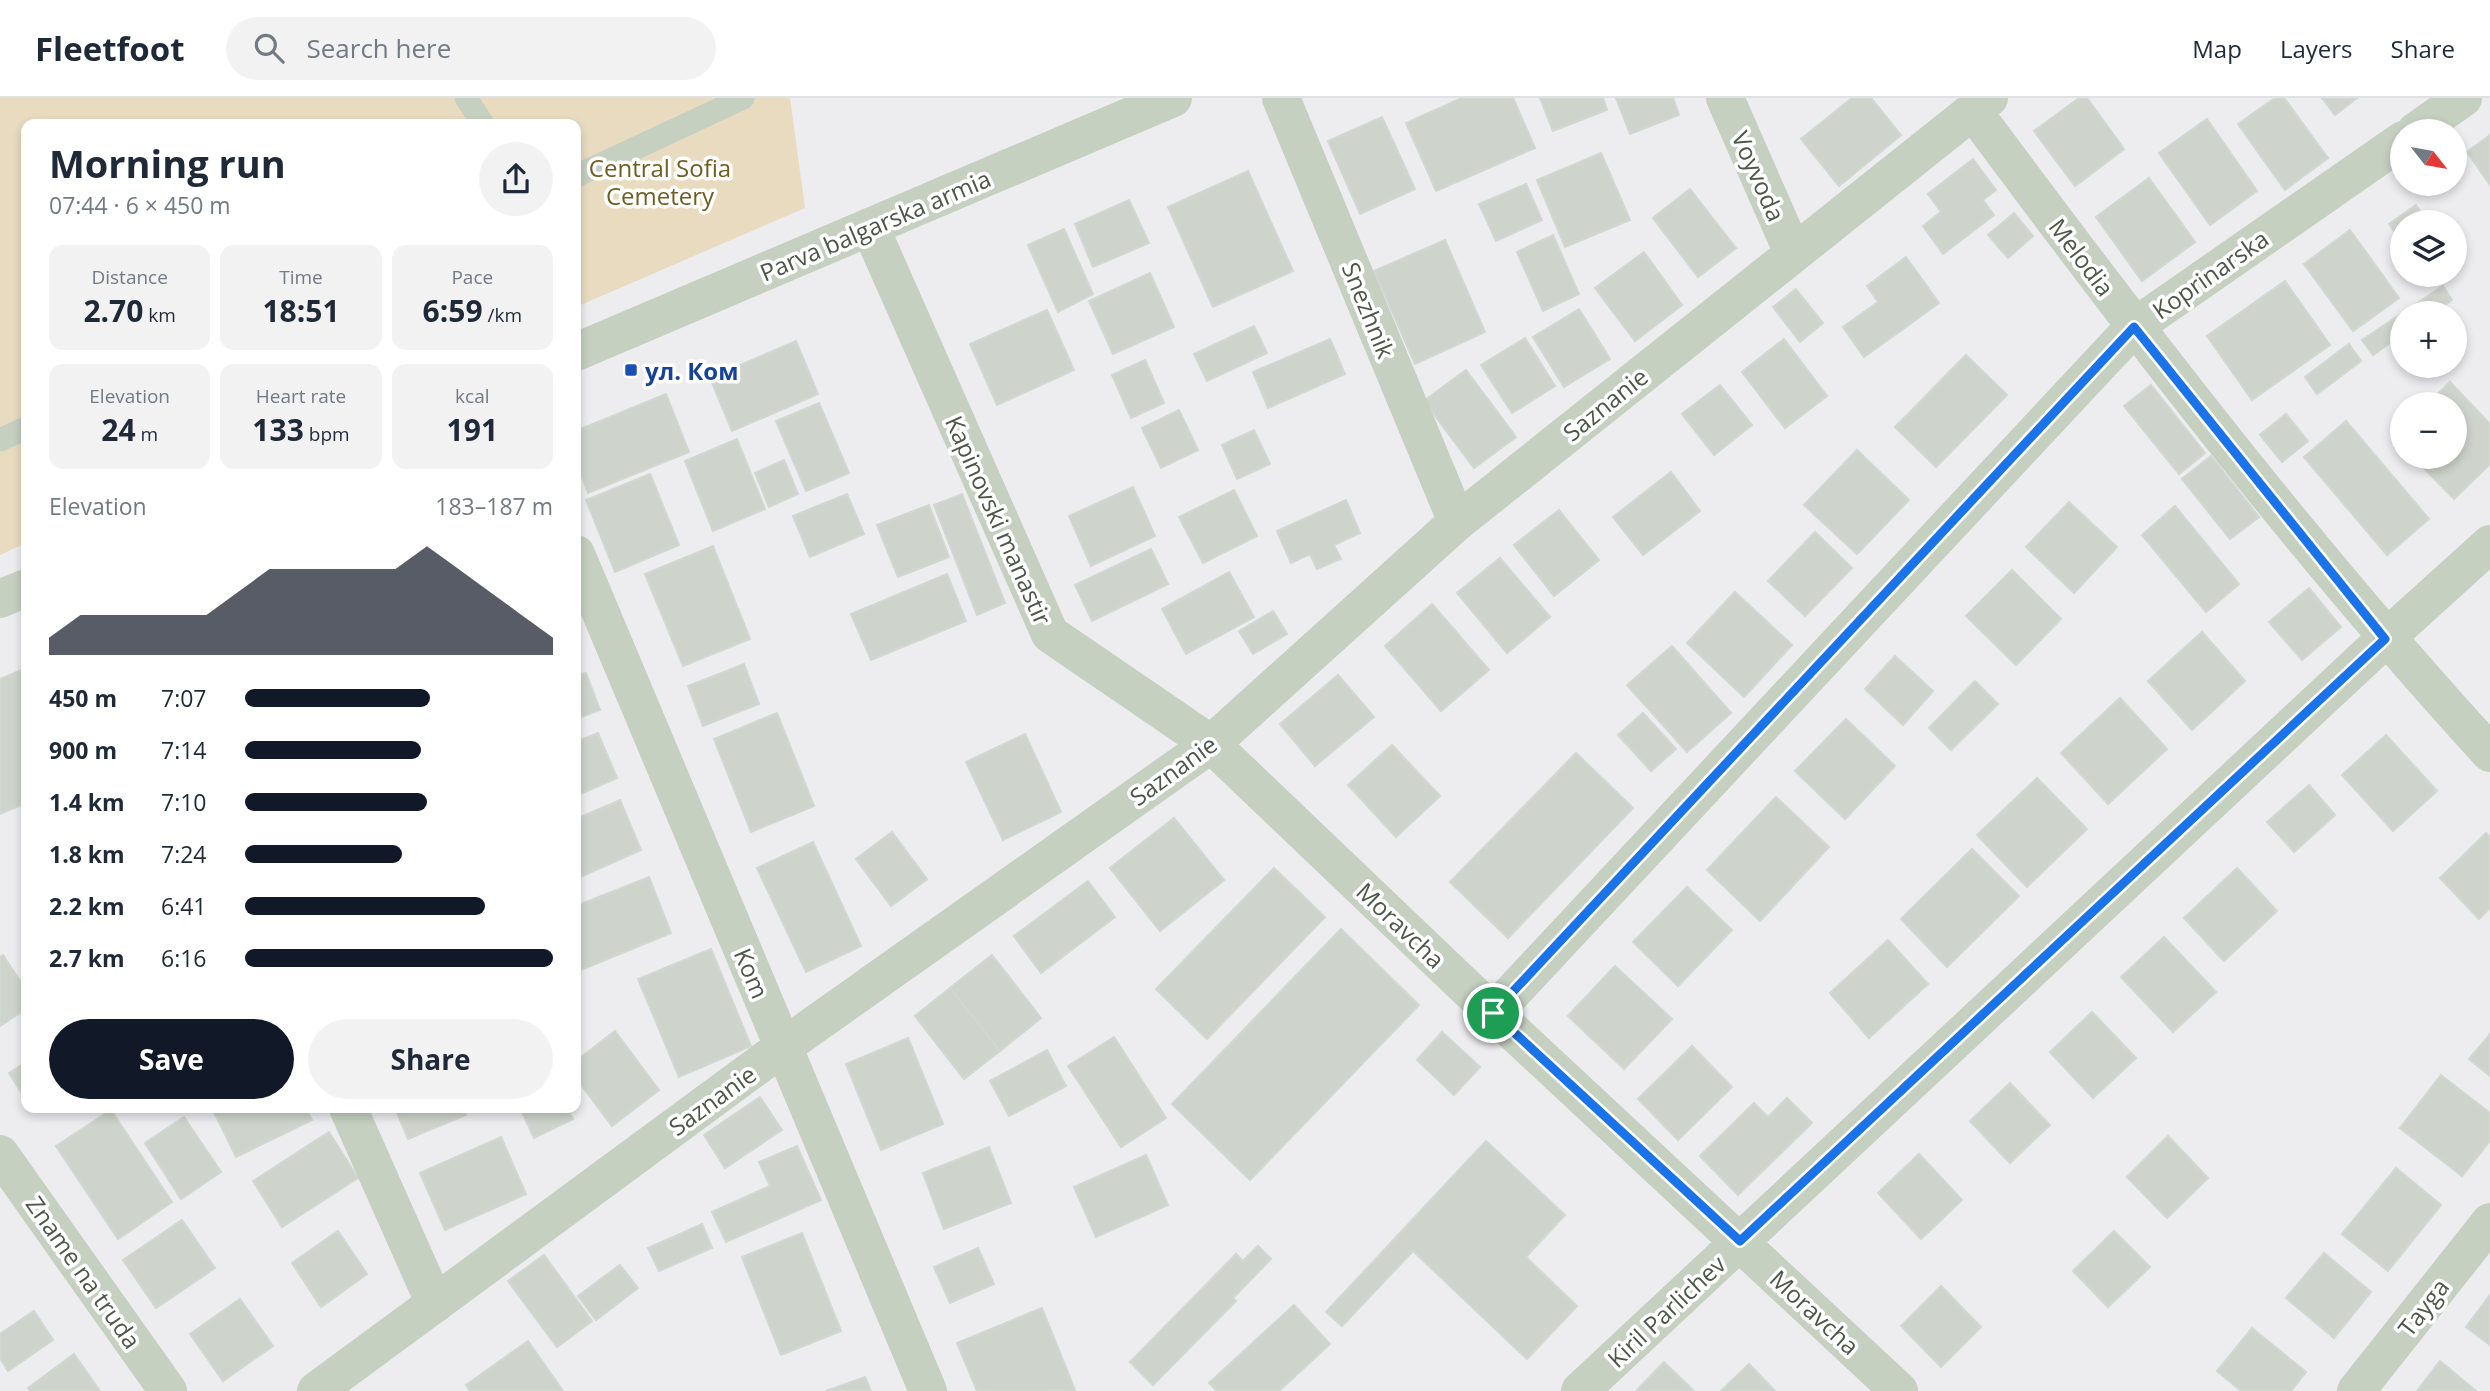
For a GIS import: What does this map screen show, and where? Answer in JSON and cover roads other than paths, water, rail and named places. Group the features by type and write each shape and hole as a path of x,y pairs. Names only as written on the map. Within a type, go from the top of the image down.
{"street":[{"name":"Parva balgarska armia","path":"581,350 1173,98"},
{"name":"Snezhnik","path":"1281,98 1457,522"},
{"name":"Voyvoda","path":"1725,98 1793,253"},
{"path":"2433,119 2463,98"},
{"name":"Saznanie","path":"316,1391 783,1047 1211,744 1457,522 1981,104"},
{"name":"Melodia","path":"1981,104 2134,327 2385,639 2490,753"},
{"name":"Koprinarska","path":"1493,1013 2134,327 2390,149"},
{"name":"Kapinovski manastir","path":"870,227 1050,634 1211,744"},
{"name":"Kiril Parlichev","path":"1580,1391 2490,544"},
{"name":"Kom","path":"581,566 928,1391"},
{"path":"0,599 21,590"},
{"name":"Moravcha","path":"1211,744 1493,1013 1899,1391"},
{"path":"350,1113 435,1304"},
{"name":"Zname na truda","path":"0,1154 168,1391"},
{"name":"Tayga","path":"2356,1391 2490,1222"}],"lane":[{"path":"466,98 480,119"},
{"path":"581,174 743,98"},
{"path":"0,440 21,430"}],"place":[{"name":"ул. Ком","path":"631,370"}],"park label":[{"name":"Central Sofia Cemetery","path":"660,181"}]}
